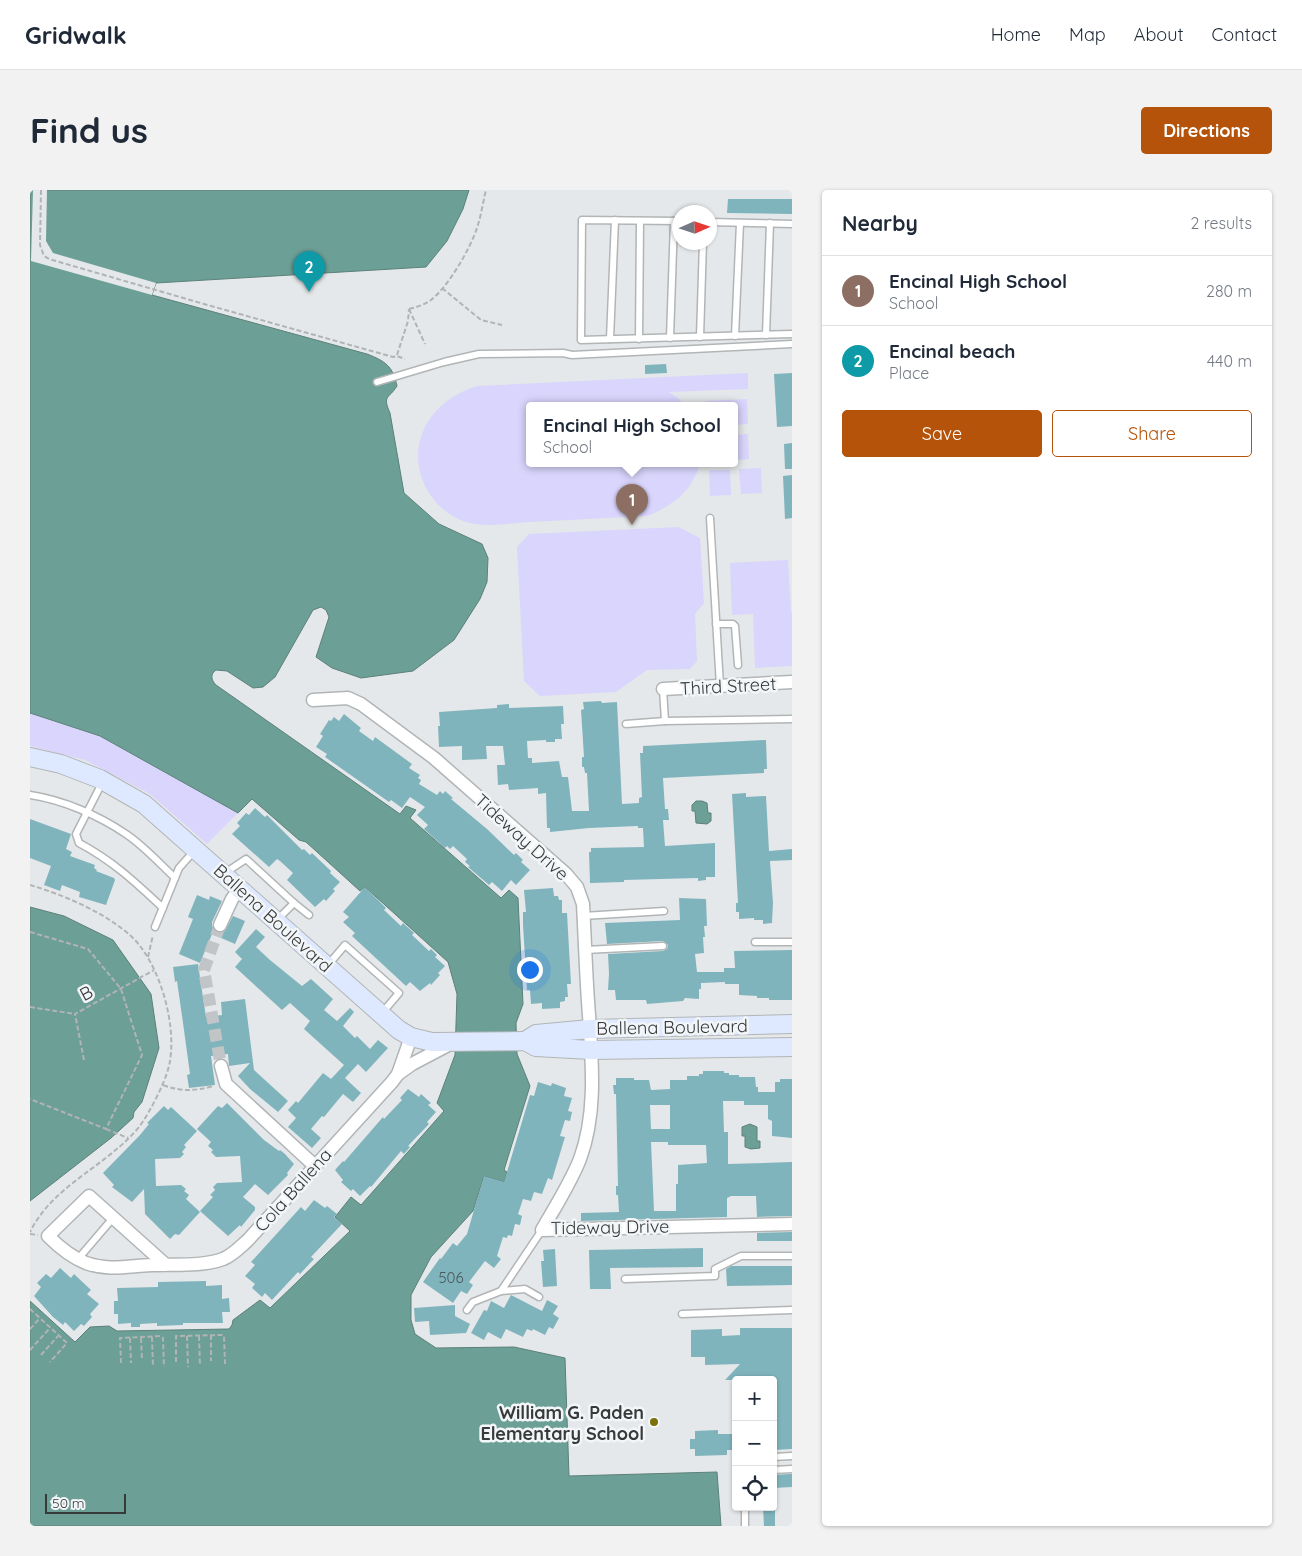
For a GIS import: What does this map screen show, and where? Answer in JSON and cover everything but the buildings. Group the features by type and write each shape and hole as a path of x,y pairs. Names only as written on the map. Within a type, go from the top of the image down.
{"street":[{"name":"Third Street","path":"663,689 792,682"},
{"name":"Tideway Drive","path":"313,700 348,698 361,704 434,758 566,874 577,887 583,904 590,1029 592,1090 589,1122 580,1158 542,1230"},
{"name":"Ballena Boulevard","path":"30,757 61,764 103,781 144,804 400,1030 411,1037 432,1042 525,1041 536,1046 591,1050 792,1047"},
{"path":"220,925 229,905 240,888"},
{"name":"Ballena Boulevard","path":"525,1041 536,1034 590,1029 792,1024"},
{"name":"Cola Ballena","path":"166,1265 89,1196 48,1236 78,1259 118,1268 201,1264 225,1258 248,1240 392,1082 398,1074 411,1037"},
{"name":"Cola Ballena","path":"398,1074 412,1064 453,1042"},
{"path":"221,1066 226,1084 315,1166"},
{"name":"Tideway Drive","path":"542,1230 792,1224"}],"lane":[{"path":"672,221 582,220 580,340 792,334"},
{"path":"610,339 615,220"},
{"path":"639,339 640,221"},
{"path":"717,222 792,224"},
{"path":"735,336 740,223"},
{"path":"766,335 770,223"},
{"path":"670,338 675,250"},
{"path":"700,337 703,250"},
{"path":"377,382 444,362 479,354 572,354 792,344"},
{"path":"710,518 720,686"},
{"path":"716,624 732,624 735,626 738,665"},
{"path":"663,689 665,722"},
{"path":"626,724 792,719"},
{"path":"103,781 76,834 79,843 129,876 163,908"},
{"path":"30,795 68,805 126,834 175,878"},
{"path":"155,927 178,868 196,849"},
{"path":"224,874 246,859 309,915"},
{"path":"277,921 294,903"},
{"path":"583,916 664,911"},
{"path":"755,942 792,942"},
{"path":"327,966 345,945 399,993 382,1014"},
{"path":"585,950 663,946"},
{"path":"78,1259 113,1218"},
{"path":"501,1291 542,1230"},
{"path":"625,1279 715,1276 715,1269 741,1256 792,1256"},
{"path":"467,1310 473,1302 501,1291 525,1289 539,1297"},
{"path":"682,1314 792,1310"},
{"path":"777,1457 792,1456"},
{"path":"777,1470 792,1469"},
{"path":"745,1511 746,1526"}],"path":[{"path":"41,190 40,245 44,256 49,259 327,339 405,359"},
{"path":"410,309 422,306 442,288 471,242 486,190"},
{"path":"442,288 481,320 502,325"},
{"path":"397,356 410,309"},
{"path":"410,309 426,344"},
{"path":"30,884 58,893 105,917 131,936 148,958 161,984 168,1012 171,1041 169,1066 162,1084 139,1127 115,1151 79,1177 50,1202 36,1219 30,1232"},
{"path":"148,958 155,927"},
{"path":"30,932 88,949 120,989 142,1055 106,1129"},
{"name":"B","path":"84,1060 75,1014 155,970"},
{"path":"30,1007 75,1014"},
{"path":"162,1084 180,1091 205,1089 226,1084"},
{"path":"30,1099 128,1138"},
{"path":"30,1309 67,1343 50,1362"},
{"path":"30,1329 40,1318"},
{"path":"30,1350 50,1328"},
{"path":"42,1355 59,1335"},
{"path":"199,1335 200,1366"},
{"path":"211,1335 211,1361"},
{"path":"176,1362 176,1336 211,1335 224,1336 225,1364"},
{"path":"152,1336 153,1367"},
{"path":"121,1363 120,1338 160,1336 163,1338 164,1367"},
{"path":"187,1336 188,1367"},
{"path":"130,1337 131,1363"},
{"path":"141,1337 142,1360"}],"shaded area":[{"path":"30,190 469,190 463,209 447,241 426,267 156,283 152,295 367,354 387,365 393,374 397,386 388,398 387,403 404,493 439,524 482,544 488,558 487,582 480,599 454,640 413,671 361,678 332,668 316,657 329,617 326,610 321,607 313,610 275,677 263,687 253,688 227,671 216,670 212,675 212,679 216,685 400,814 406,806 416,810 410,818 501,898 509,890 518,898 523,1004 516,1023 517,1054 530,1086 504,1170 507,1172 504,1182 484,1176 473,1211 431,1257 411,1295 411,1320 415,1334 436,1348 514,1347 565,1358 569,1476 717,1472 721,1526 30,1526 30,1301 75,1342 90,1327 109,1326 117,1331 229,1329 233,1320 260,1300 270,1308 350,1231 335,1217 351,1197 361,1205 444,1111 437,1103 455,1055 457,994 448,962 365,887 360,891 306,842 299,840 252,799 238,813 100,736 30,713"},
{"path":"748,373 748,389 669,392 682,402 526,402 526,467 699,467 687,490 673,502 647,516 498,525 473,524 454,517 444,510 427,490 419,466 420,441 428,422 441,406 457,394 477,386"},
{"path":"747,399 748,424 738,425 738,402 705,401"},
{"path":"748,434 749,459 738,460 738,435"},
{"path":"761,468 762,493 741,494 739,469"},
{"path":"709,470 730,470 731,495 710,496"},
{"path":"678,527 700,538 704,603 695,614 697,661 690,669 647,670 616,692 540,696 524,681 517,547 529,534"},
{"path":"788,560 792,613 792,666 755,668 753,614 732,615 730,563"},
{"path":"30,713 100,736 238,813 207,844 150,794 85,760 30,746"},
{"path":"696,801 707,803 708,813 711,813 711,821 707,824 696,823 695,811 692,811 692,805"},
{"path":"30,907 64,916 113,940 151,994 159,1048 142,1102 134,1112 133,1118 111,1138 30,1201"},
{"path":"750,1124 757,1127 757,1141 760,1141 760,1148 751,1149 745,1147 745,1136 742,1136 742,1127"}],"pier":[{"path":"33,190 47,190 46,241 53,253 156,283 152,295 31,261"}],"tunnel":[{"path":"220,925 204,970 221,1066"}],"place":[{"name":"Encinal beach","path":"309,292"},
{"name":"Encinal High School","path":"632,525"},
{"name":"William G. Paden Elementary School","path":"654,1422"}]}
